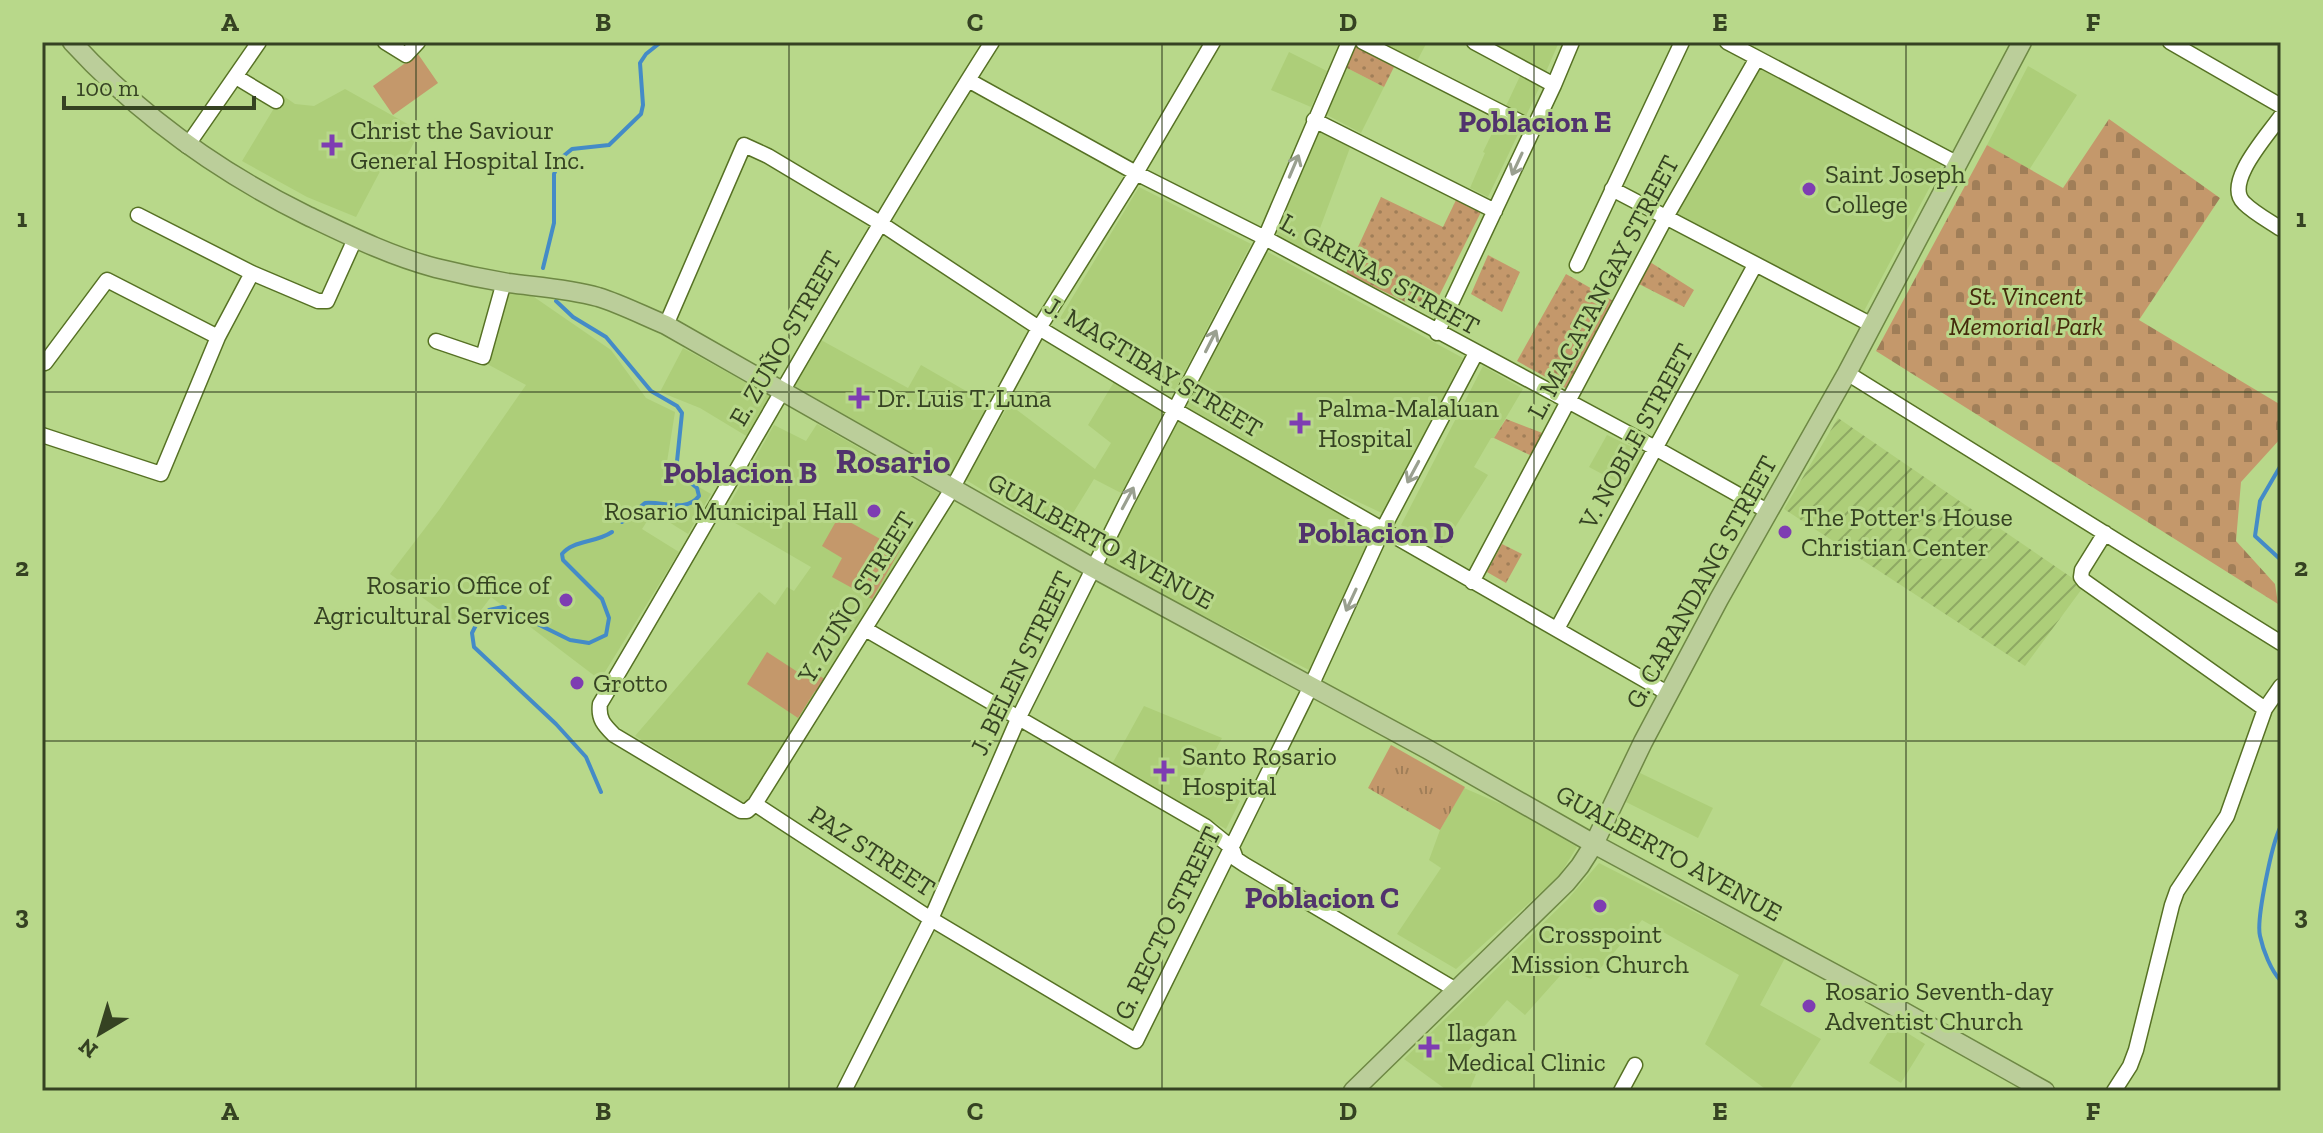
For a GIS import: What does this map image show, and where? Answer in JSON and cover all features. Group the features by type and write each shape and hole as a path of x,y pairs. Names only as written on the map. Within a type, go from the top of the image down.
{"main road":[{"name":"GUALBERTO AVENUE","path":"72,42 187,146 257,190 355,239 433,267 601,298 666,325 1093,568 2045,1091"},
{"name":"G. CARANDANG STREET","path":"1353,1091 1580,866 1719,599 1847,373 2022,42"}],"street":[{"path":"187,146 259,42"},
{"path":"385,42 406,55 418,42"},
{"name":"E. ZUÑO STREET","path":"600,704 780,391 992,42"},
{"name":"Y. ZUÑO STREET","path":"755,804 952,489 1039,328 1213,42"},
{"name":"J. BELEN STREET","path":"844,1091 931,919 1018,719 1265,238 1349,42"},
{"path":"1363,42 1534,129"},
{"path":"1474,42 1554,85"},
{"path":"1437,333 1572,42"},
{"path":"1577,265 1682,42"},
{"path":"1727,42 1958,164"},
{"path":"2170,42 2281,106"},
{"name":"L. MACATANGAY STREET","path":"1472,582 1666,217 1757,58"},
{"path":"236,77 276,101"},
{"name":"L. GREÑAS STREET","path":"968,80 1769,512"},
{"path":"2281,116 2240,176 2236,189 2242,202 2281,229"},
{"path":"1314,120 1495,211"},
{"name":"J. MAGTIBAY STREET","path":"666,325 744,145 880,223 1039,328 1175,410 1669,694"},
{"path":"1612,189 1872,325"},
{"path":"138,215 252,273 318,301 327,301 355,239"},
{"name":"V. NOBLE STREET","path":"1557,629 1755,265"},
{"path":"42,435 161,474 218,337 252,273"},
{"path":"45,363 107,280 218,337"},
{"path":"436,341 483,357 504,282"},
{"name":"G. RECTO STREET","path":"1136,1041 1311,686 1383,529 1476,353"},
{"path":"1847,373 2281,643"},
{"path":"2105,533 2082,570 2084,581 2265,709"},
{"path":"865,629 1205,826 1232,848 1236,859 1245,865 1456,990"},
{"path":"2114,1091 2136,1050 2177,891 2227,816 2265,709 2281,686"},
{"name":"PAZ STREET","path":"600,704 601,720 614,735 741,811 747,811 755,804 931,919 1136,1041"},
{"path":"1621,1091 1635,1065"}],"shaded area":[{"path":"1375,42 1427,42 1416,63"},
{"path":"1485,42 1559,42 1545,74"},
{"path":"1289,52 1327,71 1311,107 1271,90"},
{"name":"Saint Joseph College","path":"1759,65 1942,164 1863,313 1674,214"},
{"path":"2028,66 2077,95 2029,170 1987,145"},
{"path":"1345,67 1384,87 1361,133 1327,115"},
{"path":"1521,74 1541,84 1525,118 1505,108"},
{"name":"Christ the Saviour General Hospital Inc.","path":"345,89 420,131 401,167 386,160 356,217 307,197 242,161 282,95 295,104 314,106"},
{"path":"1499,119 1520,130 1488,197 1470,188"},
{"path":"1318,128 1351,145 1310,255 1273,235"},
{"path":"1139,187 1251,244 1175,390 1060,318"},
{"path":"1266,251 1463,358 1384,514 1335,491 1185,406"},
{"path":"500,287 534,297 611,350 646,398 675,412 666,468 711,494 688,534 653,512 642,529 679,552 600,680 491,597 472,622 456,622 390,574 526,385 476,358"},
{"path":"821,340 908,388 921,365 992,406 951,476 795,386"},
{"path":"683,348 772,397 748,437 700,408 660,392"},
{"path":"1483,366 1523,389 1474,467 1488,475 1442,548 1401,525"},
{"path":"1114,382 1168,413 1125,495 1094,479 1059,536 966,480 1009,404 1095,469 1111,443 1088,425"},
{"path":"1838,418 2084,586 2025,666 1784,509"},
{"path":"1177,420 1374,533 1309,670 1103,564"},
{"path":"817,424 939,493 906,551 748,801 741,802 635,736 759,592 775,605 787,587 794,591 811,567 723,516 774,425 806,441"},
{"path":"1607,435 1649,455 1630,489 1589,467"},
{"name":"Santo Rosario Hospital","path":"1144,706 1222,738 1201,778 1240,801 1226,829 1112,764"},
{"path":"1640,773 1713,808 1698,838 1626,802"},
{"path":"1464,788 1515,810 1577,847 1559,876 1456,969 1397,934 1441,868 1429,860 1440,830"},
{"path":"1599,863 1785,958 1760,1005 1821,1039 1788,1091 1768,1091 1705,1044 1739,975 1642,920 1591,979 1567,968 1525,1015 1507,1000 1470,1043 1473,1045 1461,1060 1476,1074 1469,1091 1448,1091 1404,1059 1568,899"},
{"path":"1893,1024 1925,1044 1901,1083 1869,1063"}],"green space":[{"path":"1355,46 1394,67 1384,87 1345,67"},
{"path":"418,54 438,83 393,115 373,86"},
{"name":"St. Vincent Memorial Park","path":"2109,119 2220,198 2139,320 2281,405 2281,438 2241,482 2236,541 2275,584 2278,604 1876,351 1987,145 2063,188"},
{"path":"1381,197 1443,227 1457,198 1482,210 1430,314 1346,273"},
{"path":"1488,255 1520,272 1502,312 1471,294"},
{"path":"1650,262 1694,290 1684,307 1639,284"},
{"path":"1566,274 1615,302 1569,390 1517,361"},
{"path":"1506,419 1545,434 1532,456 1494,438"},
{"path":"839,516 900,550 872,599 832,577 842,558 822,546"},
{"path":"1502,544 1522,554 1506,583 1487,572"},
{"path":"767,652 810,680 815,673 828,681 820,693 815,691 798,718 747,684"},
{"path":"1391,745 1465,787 1440,830 1368,788"}],"waterway":[{"path":"543,268 554,223 554,174 561,158 572,149 609,145 641,114 640,63 661,42"},
{"path":"556,301 573,317 606,337 651,391 677,406 682,413 676,471 697,488 699,496 681,505 645,503 622,522"},
{"path":"2281,465 2260,501 2255,536 2281,560"},
{"path":"601,792 586,757 556,724 474,647 472,633 479,619 489,610 503,607 570,640 589,643 606,635 609,618 602,599 563,560 562,554 572,546 612,532"},
{"path":"2281,826 2273,848 2259,927 2265,954 2281,981"}],"place":[{"name":"Christ the Saviour General Hospital Inc.","path":"332,145"},
{"name":"Saint Joseph College","path":"1809,189"},
{"name":"Dr. Luis T. Luna","path":"859,398"},
{"name":"Palma-Malaluan Hospital","path":"1300,423"},
{"name":"Rosario Municipal Hall","path":"874,511"},
{"name":"The Potter's House Christian Center","path":"1785,532"},
{"name":"Rosario Office of Agricultural Services","path":"566,600"},
{"name":"Grotto","path":"577,683"},
{"name":"Santo Rosario Hospital","path":"1164,771"},
{"name":"Crosspoint Mission Church","path":"1600,906"},
{"name":"Rosario Seventh-day Adventist Church","path":"1809,1006"},
{"name":"Ilagan Medical Clinic","path":"1429,1047"}],"district":[{"name":"Poblacion E","path":"1535,122"},
{"name":"Rosario","path":"893,461"},
{"name":"Poblacion B","path":"740,473"},
{"name":"Poblacion D","path":"1376,533"},
{"name":"Poblacion C","path":"1322,898"}]}
